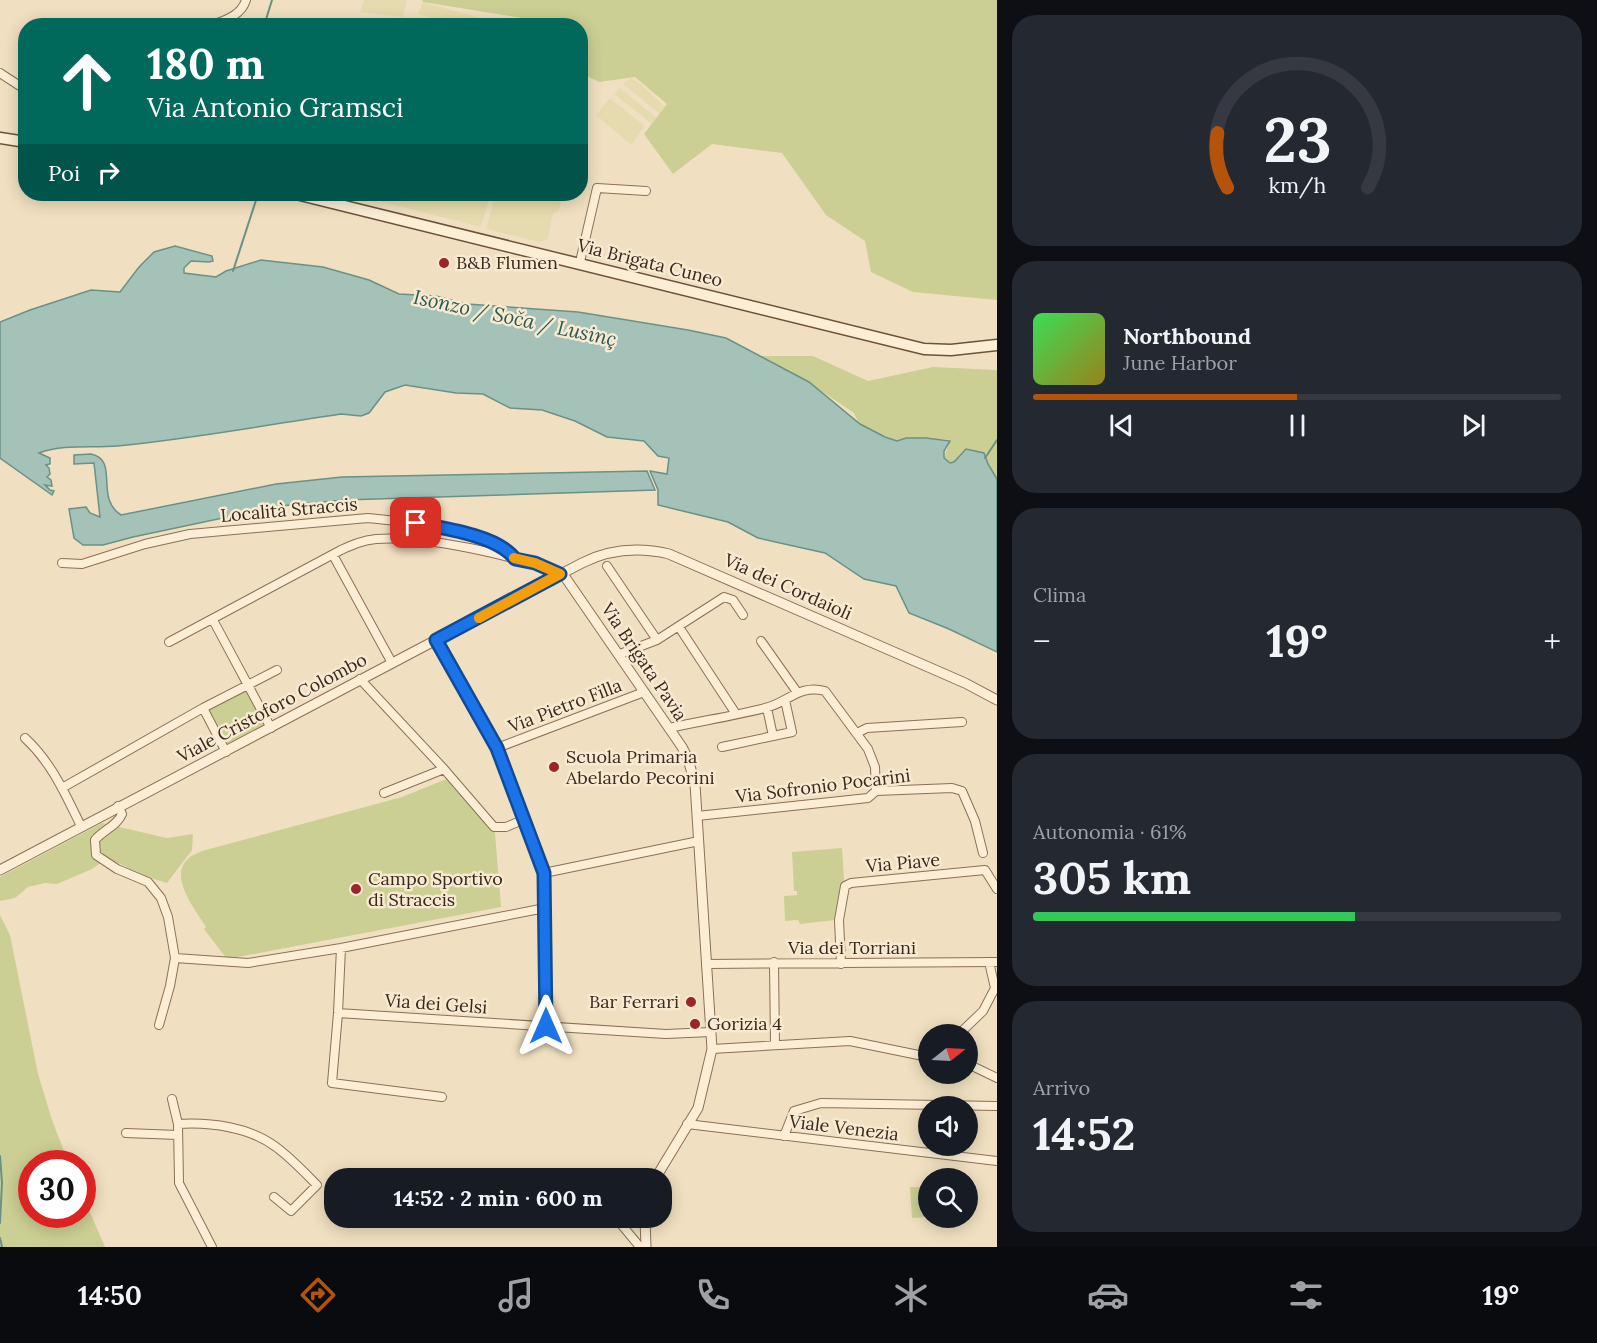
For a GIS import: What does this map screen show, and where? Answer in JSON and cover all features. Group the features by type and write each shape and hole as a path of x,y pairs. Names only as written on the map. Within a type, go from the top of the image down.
{"main road":[{"path":"0,138 18,141"},
{"name":"Via Brigata Cuneo","path":"325,201 924,349 937,351 997,345"}],"street":[{"path":"228,18 243,8 246,0"},
{"path":"0,73 18,85"},
{"path":"579,262 597,188 646,191"},
{"name":"Località Straccis","path":"62,563 82,564 179,536 368,519 416,523 470,535 502,548 512,554 515,559"},
{"name":"Via Brigata Pavia","path":"169,642 351,545 377,539 420,541 466,548 535,563 565,577 682,747 692,770 699,841 712,1049 698,1108 661,1168"},
{"name":"Via dei Cordaioli","path":"560,574 592,558 620,551 652,550 669,554 965,683 997,700"},
{"path":"333,555 392,663"},
{"path":"607,566 657,640"},
{"name":"Viale Cristoforo Colombo","path":"0,870 560,574"},
{"path":"620,654 657,640 724,597 733,600 743,615"},
{"path":"213,620 271,728"},
{"path":"679,627 736,714"},
{"path":"436,640 497,748 544,873 546,1026"},
{"path":"761,641 797,692"},
{"path":"62,788 203,708 277,670"},
{"path":"360,679 444,769 494,827 506,827 525,819"},
{"path":"669,728 767,708 797,692 816,688 825,691 857,733 872,758 876,791"},
{"name":"Via Pietro Filla","path":"497,748 644,692"},
{"path":"722,747 792,732 785,700"},
{"path":"203,708 226,752"},
{"path":"767,708 773,736"},
{"path":"857,733 867,728 962,722"},
{"path":"25,738 40,751 50,764 81,826"},
{"path":"384,793 444,769"},
{"name":"Via Sofronio Pocarini","path":"697,816 868,798 876,791 952,788 962,791 975,821 983,854"},
{"path":"118,807 122,814 118,821 102,831 95,840 96,855 117,869 148,882 161,898 168,917 174,958 170,986 159,1025"},
{"path":"544,873 699,841"},
{"name":"Via Piave","path":"841,964 839,920 845,886 851,883 985,870 997,889"},
{"path":"174,958 248,963 341,948 545,908"},
{"path":"341,948 332,1083 442,1097"},
{"path":"774,962 775,1045"},
{"path":"969,1024 983,1011 995,988 993,962"},
{"name":"Via dei Torriani","path":"706,964 993,962"},
{"name":"Via dei Gelsi","path":"338,1013 666,1034 711,1032"},
{"path":"712,1049 850,1041 918,1055"},
{"path":"978,1069 997,1078"},
{"path":"172,1099 178,1124 179,1182 212,1247"},
{"path":"784,1136 794,1112 821,1103 997,1106"},
{"path":"178,1124 199,1123 252,1133 275,1146 317,1185 291,1211 274,1197"},
{"name":"Viale Venezia","path":"687,1124 997,1161"},
{"path":"126,1133 178,1135"},
{"path":"624,1228 640,1247"},
{"path":"645,1228 646,1247"}],"shaded area":[{"path":"364,0 407,0 403,17 360,12"},
{"path":"423,2 480,18 433,18 418,14"},
{"path":"631,78 641,84 665,107 660,114 623,84"},
{"path":"620,88 657,118 652,124 614,94"},
{"path":"611,99 645,126 631,145 596,115"},
{"path":"379,201 489,201 481,227"},
{"path":"494,201 561,201 558,212 553,213 548,239 540,242 486,229"}],"green space":[{"path":"422,0 997,0 997,300 913,292 871,272 865,241 826,215 782,153 712,144 673,174 644,134 667,104 635,77 599,82 588,76 588,18 522,18"},
{"path":"760,356 813,356 868,381 933,367 997,370 997,478 992,474 984,453 966,449 954,463 950,464 944,458 950,440 925,438 895,440 880,434 859,424 854,413 805,380"},
{"path":"248,685 271,728 226,752 203,708"},
{"path":"449,778 495,833 501,907 227,959 204,929 206,927 190,902 182,883 183,865 192,856 202,851 402,797"},
{"path":"102,823 167,838 193,834 192,850 167,883 138,874 121,864 105,860 92,869 57,884 45,883 28,887 15,898 0,901 0,877"},
{"path":"842,848 844,879 835,920 800,924 798,920 785,921 784,896 797,895 797,891 794,891 792,852"},
{"path":"0,915 10,935 38,1074 64,1150 18,1150 18,1228 96,1228 96,1226 105,1247 0,1247"},
{"path":"910,1187 918,1187 918,1218 912,1218"}],"water":[{"name":"Isonzo / Soča / Lusinç","path":"175,246 212,256 213,261 209,262 191,261 184,268 184,273 216,277 226,271 261,260 323,267 369,280 399,294 436,296 467,304 578,312 726,338 809,382 860,424 885,437 897,441 906,438 926,438 950,441 944,451 944,458 950,463 954,462 966,449 984,453 997,479 997,652 909,613 896,586 864,579 825,553 758,538 728,522 658,505 658,490 650,471 667,474 669,458 658,456 644,441 607,437 575,421 542,410 510,408 483,394 456,393 405,385 385,392 369,413 361,416 341,414 145,443 48,450 39,453 50,458 50,464 46,465 50,474 47,477 51,480 52,486 45,485 54,491 52,495 0,458 0,322 91,290 120,292 154,252"},
{"path":"91,454 100,458 104,464 109,499 113,508 121,515 276,484 342,477 647,471 655,490 344,500 280,506 103,545 83,545 74,538 69,509 86,507 90,513 100,517 94,463 74,464 74,455"}],"waterway":[{"path":"266,18 272,0"},
{"path":"233,271 256,201"},
{"path":"985,458 997,440"},
{"path":"0,1156 2,1183 0,1223"},
{"path":"0,1238 2,1247"}],"slow traffic":[{"path":"479,618 560,574 535,563 514,558"}],"place":[{"name":"B&B Flumen","path":"444,263"},
{"name":"Scuola Primaria Abelardo Pecorini","path":"554,767"},
{"name":"Campo Sportivo di Straccis","path":"356,889"},
{"name":"Bar Ferrari","path":"691,1002"},
{"name":"Gorizia 4","path":"695,1024"}],"route":[{"path":"416,523 485,540 512,554 515,559 535,563 560,574 436,640 497,748 544,873 546,1026"}]}
